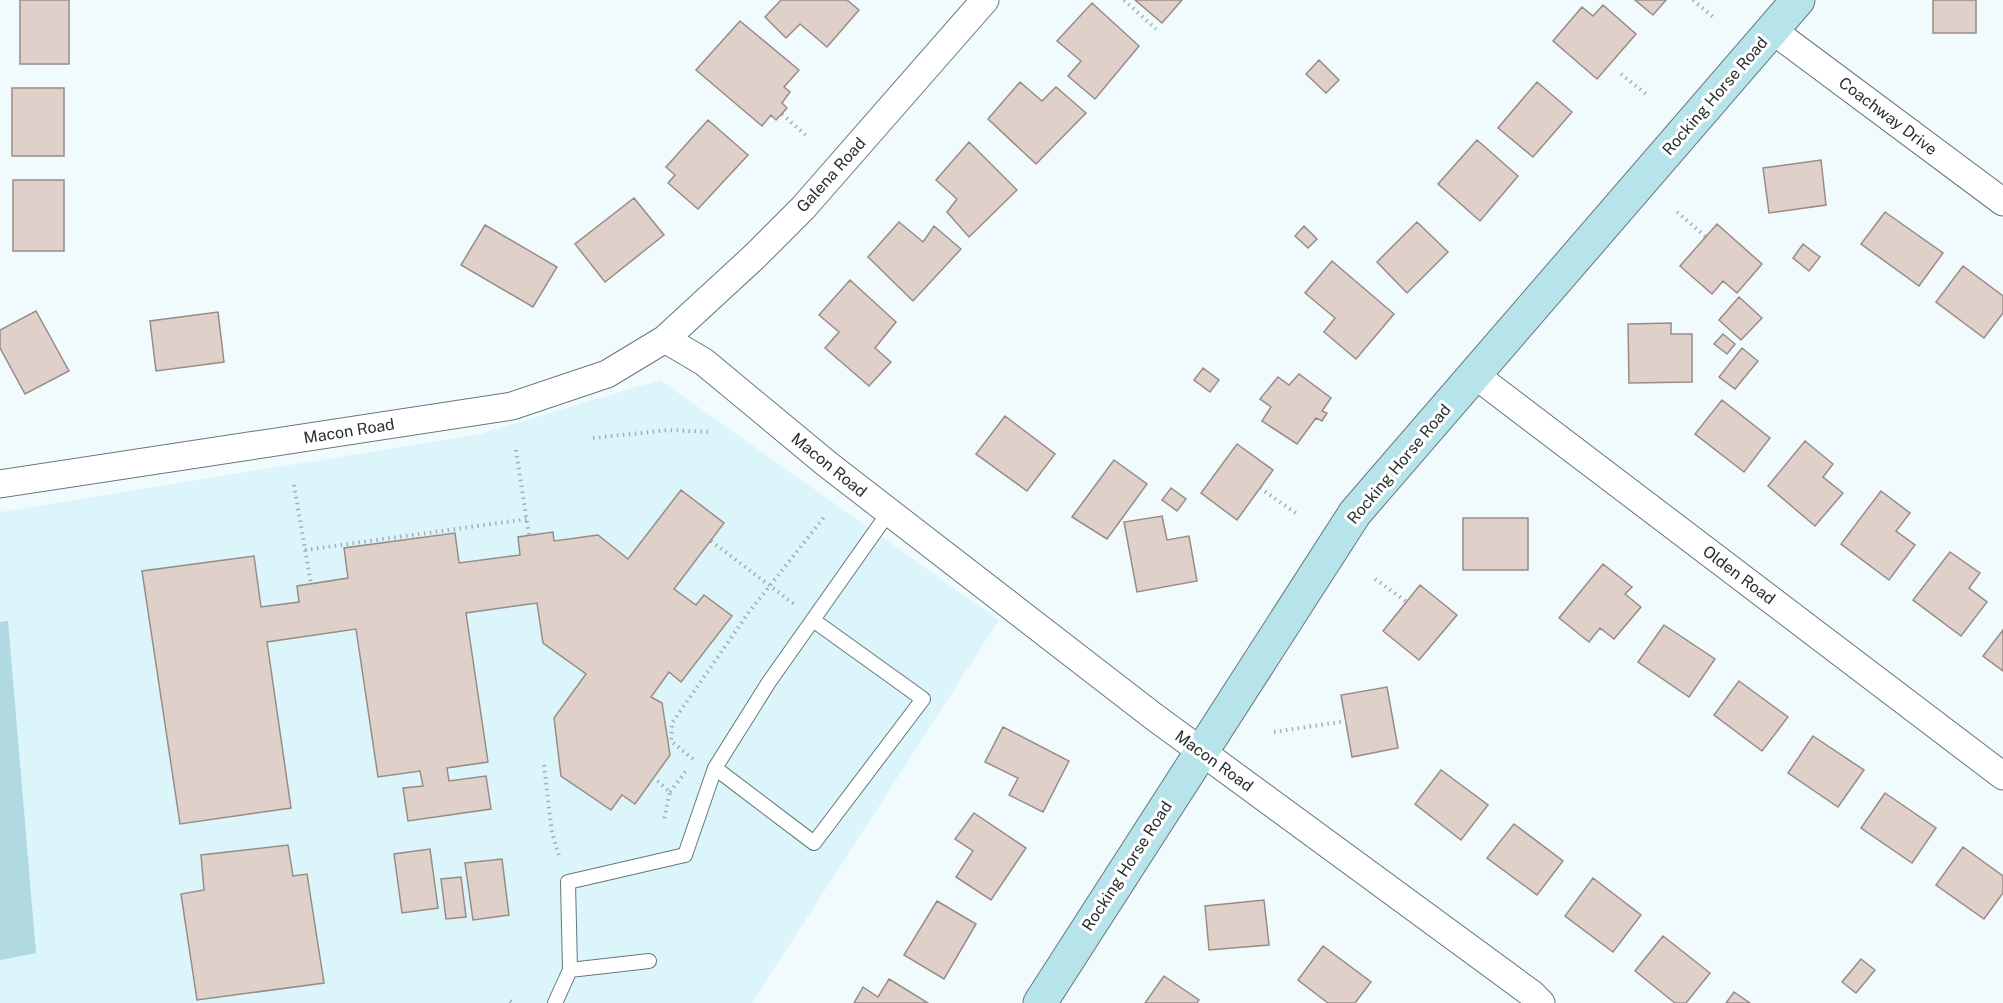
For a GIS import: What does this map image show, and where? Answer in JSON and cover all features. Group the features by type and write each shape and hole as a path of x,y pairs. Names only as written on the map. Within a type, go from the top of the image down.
{"street":[{"name":"Galena Road","path":"665,339 803,208 985,0"},
{"name":"Rocking Horse Road","path":"1040,1003 1355,513 1798,0"},
{"name":"Coachway Drive","path":"1772,30 2003,202"},
{"name":"Macon Road","path":"0,484 512,406 607,374 665,339 704,362 827,465 1201,752 1541,1003"},
{"name":"Olden Road","path":"1475,375 2003,776"}],"lane":[{"path":"555,1003 570,970 568,882 685,855 715,768 769,682 889,512"},
{"path":"715,768 814,843 923,699 813,620"},
{"path":"570,970 649,962"}],"path":[{"path":"1124,0 1156,29"},
{"path":"1693,0 1713,18"},
{"path":"1622,74 1646,94"},
{"path":"782,114 808,137"},
{"path":"1677,212 1706,237"},
{"path":"593,438 669,430 712,432"},
{"path":"516,450 529,535"},
{"path":"294,485 310,584"},
{"path":"1260,488 1298,514"},
{"path":"664,819 670,792 695,760 671,741 672,723 749,612 825,516"},
{"path":"305,550 527,519"},
{"path":"711,542 813,620"},
{"path":"1375,579 1407,602"},
{"path":"1274,732 1346,721"},
{"path":"544,765 552,833"},
{"path":"653,777 670,792"}],"shaded area":[{"path":"660,380 999,620 752,1003 0,1003 0,512 480,434"},
{"path":"8,621 36,953 0,960 0,622"}],"building":[{"path":"20,0 69,0 69,64 20,64"},
{"path":"781,0 847,0 859,10 827,47 800,24 786,38 765,17"},
{"path":"1135,0 1182,0 1162,23"},
{"path":"1635,0 1666,0 1653,15"},
{"path":"1933,0 1976,0 1976,33 1933,33"},
{"path":"1092,3 1139,46 1095,99 1068,76 1081,61 1057,41"},
{"path":"1603,5 1636,34 1597,79 1553,41 1582,7 1593,16"},
{"path":"740,21 799,70 784,87 790,92 782,103 787,108 776,120 771,115 762,126 696,70"},
{"path":"1319,60 1339,80 1326,93 1306,74"},
{"path":"1020,82 1042,101 1056,87 1086,113 1036,164 988,119"},
{"path":"1537,82 1572,112 1533,157 1498,128"},
{"path":"12,88 64,88 64,156 12,156"},
{"path":"708,120 748,155 698,209 668,183 675,175 666,167"},
{"path":"1477,140 1518,176 1480,221 1438,184"},
{"path":"969,142 1017,190 969,237 947,212 957,199 936,180"},
{"path":"1821,160 1826,205 1769,213 1763,168"},
{"path":"13,180 64,180 64,251 13,251"},
{"path":"634,198 664,235 605,282 575,244"},
{"path":"1885,212 1943,253 1919,286 1861,244"},
{"path":"899,222 923,242 934,226 961,249 913,301 868,257"},
{"path":"1417,222 1448,252 1407,293 1377,262"},
{"path":"1717,224 1762,264 1737,293 1723,281 1712,294 1680,266"},
{"path":"485,225 557,267 533,307 461,265"},
{"path":"1304,226 1317,239 1308,248 1295,236"},
{"path":"1803,244 1820,257 1809,271 1793,258"},
{"path":"1332,261 1394,314 1356,359 1324,332 1335,318 1305,293"},
{"path":"1963,266 2003,296 2003,313 1984,338 1936,302"},
{"path":"850,280 896,322 875,348 891,362 869,386 825,348 839,332 819,315"},
{"path":"1739,297 1762,318 1741,340 1719,320"},
{"path":"36,311 69,371 25,394 0,348 0,330"},
{"path":"218,312 224,362 156,371 150,321"},
{"path":"1671,323 1671,334 1692,334 1692,382 1629,383 1628,324"},
{"path":"1723,334 1735,344 1727,354 1714,344"},
{"path":"1742,348 1758,361 1735,389 1719,377"},
{"path":"1203,368 1219,380 1210,392 1194,380"},
{"path":"1299,374 1331,398 1322,411 1327,413 1322,421 1316,418 1297,444 1262,421 1271,407 1260,399 1278,377 1289,385"},
{"path":"1722,400 1770,438 1744,472 1695,434"},
{"path":"1005,416 1055,454 1027,491 976,454"},
{"path":"1805,441 1833,464 1823,477 1843,493 1815,526 1768,486"},
{"path":"1237,444 1273,470 1237,520 1201,493"},
{"path":"1114,460 1147,484 1107,539 1072,517"},
{"path":"1171,488 1186,499 1177,511 1162,500"},
{"path":"681,490 724,523 674,589 696,605 704,595 732,616 681,682 669,672 651,697 662,703 670,755 635,804 622,795 611,810 561,776 554,718 586,674 543,643 537,603 466,613 488,762 447,768 449,781 486,776 491,809 408,821 403,788 423,786 420,771 378,777 356,629 267,642 291,808 180,824 142,571 254,556 261,607 299,602 297,586 348,578 344,548 455,533 459,563 520,555 518,537 553,532 554,541 598,535 628,559"},
{"path":"1881,491 1910,513 1896,531 1915,545 1889,580 1841,544"},
{"path":"1162,516 1167,540 1189,536 1197,581 1137,592 1124,522"},
{"path":"1463,518 1528,518 1528,570 1463,570"},
{"path":"1950,552 1980,573 1969,588 1987,602 1961,636 1913,600"},
{"path":"1603,564 1632,587 1625,594 1641,607 1614,639 1600,628 1589,642 1559,618"},
{"path":"1420,585 1457,615 1419,660 1383,631"},
{"path":"1664,625 1715,659 1689,697 1638,662"},
{"path":"2003,630 2003,671 1983,656"},
{"path":"1739,681 1788,717 1762,751 1714,715"},
{"path":"1387,687 1398,748 1352,757 1341,695"},
{"path":"1003,727 1069,761 1043,812 1009,795 1018,778 985,762"},
{"path":"1813,736 1864,770 1838,807 1788,773"},
{"path":"1441,770 1488,805 1461,840 1415,804"},
{"path":"1885,793 1936,828 1912,863 1861,828"},
{"path":"974,813 1026,848 991,900 956,877 973,851 955,839"},
{"path":"1514,824 1563,861 1537,895 1487,858"},
{"path":"288,845 293,876 307,874 324,983 197,1000 181,894 204,890 201,855"},
{"path":"1963,847 2003,876 2003,893 1984,919 1936,885"},
{"path":"430,849 438,908 402,913 394,854"},
{"path":"502,859 509,915 473,920 465,863"},
{"path":"461,877 466,917 446,919 441,879"},
{"path":"1593,878 1641,915 1613,952 1565,916"},
{"path":"1264,900 1269,945 1209,950 1205,906"},
{"path":"937,901 976,924 944,979 904,955"},
{"path":"1663,936 1710,973 1686,1003 1675,1003 1635,971"},
{"path":"1323,946 1371,982 1355,1003 1328,1003 1298,980"},
{"path":"1861,959 1875,970 1856,993 1842,982"},
{"path":"1164,976 1199,1000 1197,1003 1145,1003"},
{"path":"889,979 928,1003 854,1003 863,987 878,997"},
{"path":"1734,992 1750,1003 1726,1003"}]}
